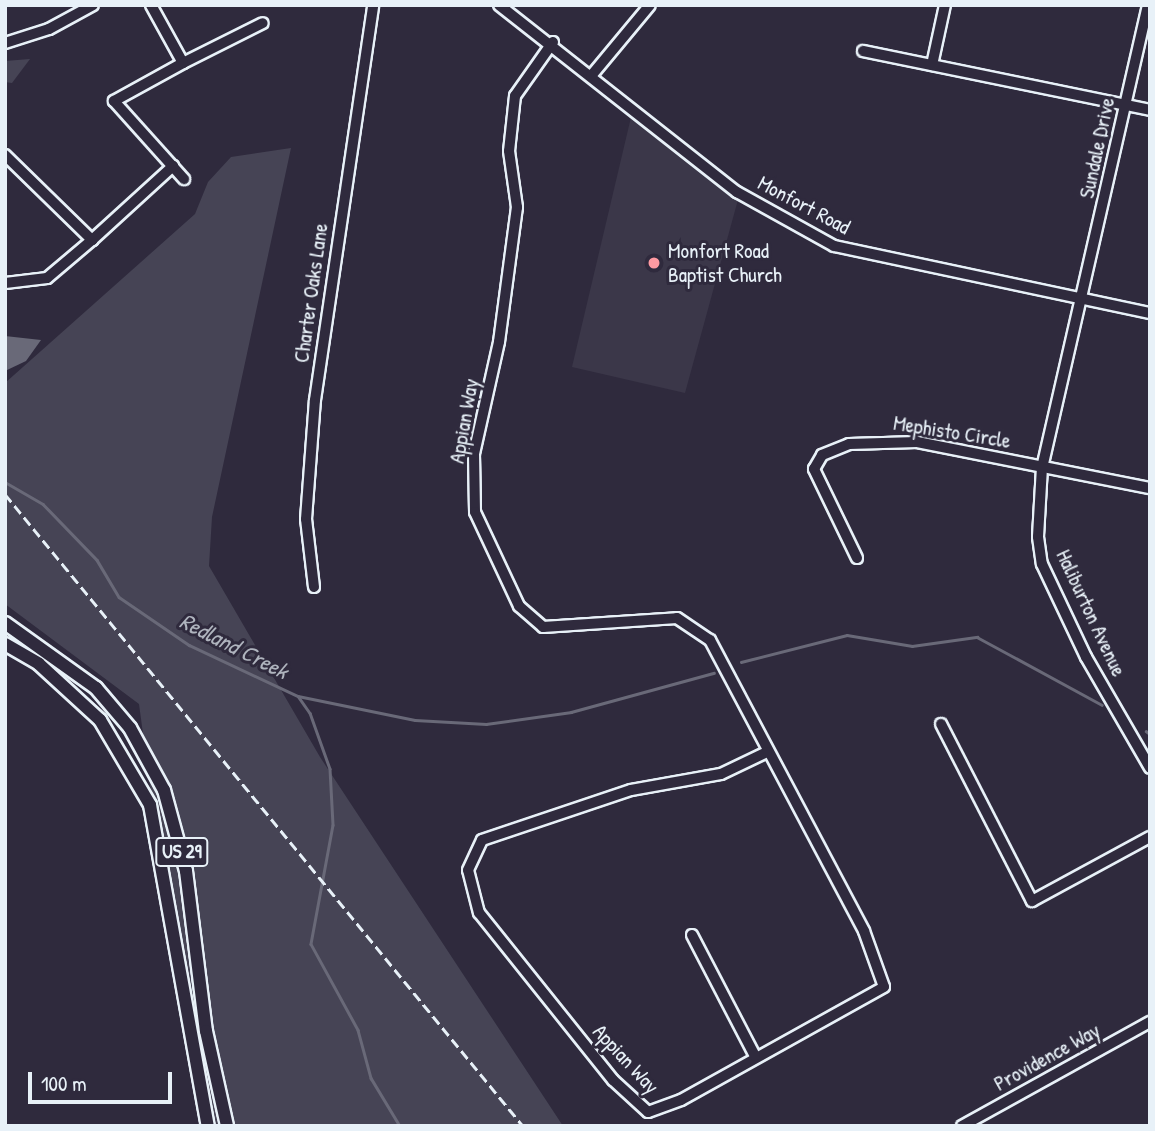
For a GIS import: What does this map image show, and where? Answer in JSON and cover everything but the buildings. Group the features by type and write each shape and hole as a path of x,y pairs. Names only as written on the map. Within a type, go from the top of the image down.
{"main road":[{"name":"US 29","path":"5,623 83,675 130,728 164,790 186,871 196,951 228,1126"},
{"name":"US 29","path":"5,645 70,690 100,720 150,805 208,1126"},
{"path":"70,690 83,675"},
{"path":"178,954 196,951"}],"street":[{"path":"5,43 49,29 93,5"},
{"path":"151,5 183,63"},
{"name":"Charter Oaks Lane","path":"314,587 306,519 315,400 373,5"},
{"name":"Monfort Road","path":"499,5 552,42 737,191 834,246 1150,313"},
{"path":"591,76 650,5"},
{"path":"932,65 944,5"},
{"name":"Sundale Drive","path":"1084,299 1148,5"},
{"path":"184,179 114,100 263,23"},
{"name":"Appian Way","path":"552,42 515,96 509,150 517,207 499,342 474,454 475,512 519,606 543,627 677,618 710,640 864,931 884,987 755,1056 681,1100 648,1112 613,1080 479,913 468,870 482,840 631,790 721,774 767,752"},
{"path":"863,51 1150,110"},
{"path":"5,155 92,240"},
{"path":"5,283 47,278 173,166"},
{"name":"Haliburton Avenue","path":"1084,299 1042,467 1042,564 1150,768"},
{"name":"Mephisto Circle","path":"857,558 816,478 815,460 822,455 891,439 1150,488"},
{"path":"941,724 1032,901 1150,837"},
{"path":"692,935 755,1056"},
{"name":"Providence Way","path":"962,1126 1150,1022"}],"shaded area":[{"path":"30,59 12,83 5,82 5,61"},
{"path":"632,113 739,196 685,393 572,367"},
{"path":"291,148 212,517 209,566 320,757 563,1126 215,1126 168,919 139,704 5,604 5,383 195,214 208,182 231,157"}],"water":[{"path":"5,336 41,340 26,361 5,371"}],"waterway":[{"name":"Redland Creek","path":"5,482 43,504 97,560 119,597 189,645 298,696 310,713 330,769 333,825 311,944 358,1030 371,1078 400,1126"},
{"path":"741,662 847,635 912,646 977,637 1102,705"},
{"path":"298,696 415,720 486,724 571,712 714,673"},
{"path":"1146,731 1150,734"}],"railway":[{"path":"5,494 523,1126"}],"place":[{"name":"Monfort Road Baptist Church","path":"654,263"}]}
